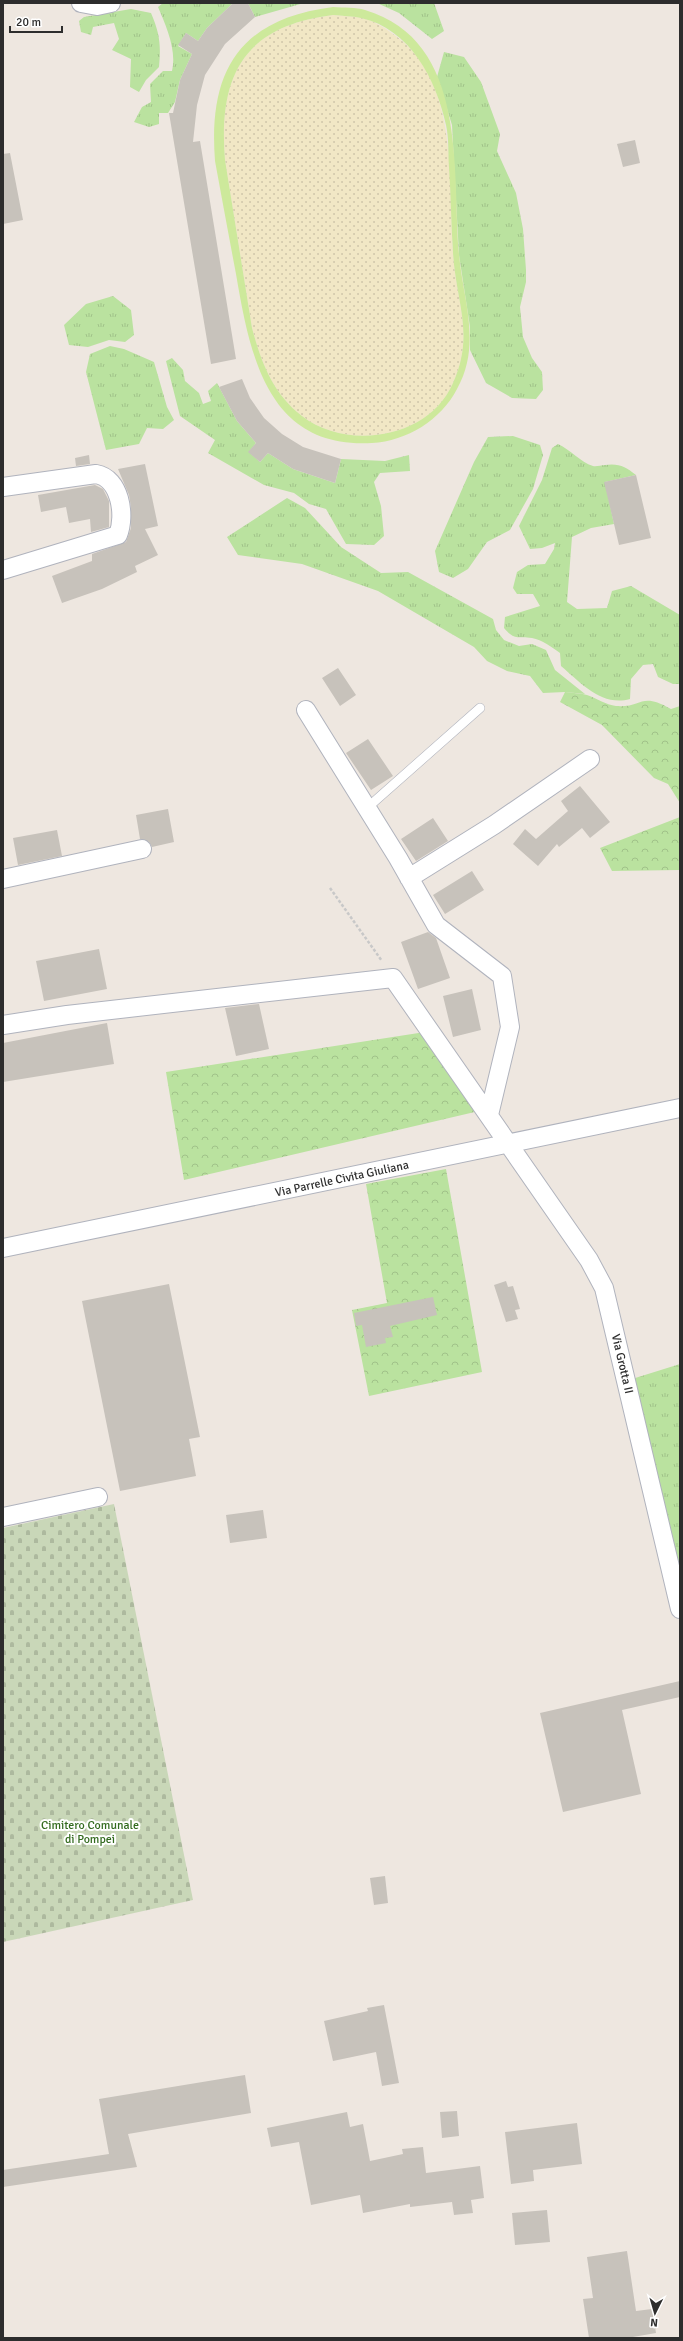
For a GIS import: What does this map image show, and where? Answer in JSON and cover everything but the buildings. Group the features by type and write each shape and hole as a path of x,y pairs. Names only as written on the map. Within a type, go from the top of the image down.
{"street":[{"path":"81,3 97,6 111,3"},
{"path":"3,487 96,474 104,475 112,481 120,503 122,525 118,535 3,570"},
{"path":"306,710 410,878 436,925 502,976 510,1027 489,1115"},
{"path":"410,878 494,825 590,759"},
{"path":"3,879 142,849"},
{"path":"3,1025 67,1015 393,978"},
{"name":"Via Grotta II","path":"393,978 589,1260 604,1288 680,1609"},
{"name":"Via Parrelle Civita Giuliana","path":"3,1248 680,1108"},
{"path":"3,1517 98,1497"}],"lane":[{"path":"367,808 480,708"}],"path":[{"path":"330,888 393,978"}],"green space":[{"path":"163,3 233,3 207,28 198,41 186,33 178,46 192,54 180,80 175,102 168,113 159,113 159,124 149,127 134,122 142,107 151,102 150,84 163,71 172,71 173,63 170,38 158,7"},
{"path":"248,3 304,3 255,17"},
{"path":"377,3 434,3 444,31 432,39 399,13"},
{"path":"333,7 358,8 399,26 423,49 439,79 448,112 454,148 459,254 469,322 470,339 468,355 464,372 457,389 442,410 422,427 398,438 385,441 372,443 337,441 308,431 287,414 270,391 257,365 248,335 242,305 215,161 214,129 217,100 225,75 236,54 253,37 274,23 301,13","holes":["333,15 351,16 378,24 394,33 407,45 418,58 428,74 441,108 448,135 453,253 462,318 463,349 453,383 441,402 426,417 407,427 385,434 363,436 341,433 320,427 302,416 292,407 283,398 276,387 264,365 252,328 225,160 224,130 226,103 233,80 243,60 258,43 278,30 303,21"]},
{"path":"131,9 151,13 158,34 160,46 159,67 146,80 139,92 130,87 131,59 112,50 119,39 114,23 93,27 91,35 81,32 79,21 84,17"},
{"path":"444,52 464,57 481,82 500,134 497,151 516,193 523,229 526,270 526,282 520,307 523,337 532,358 542,372 543,390 536,399 512,398 486,383 470,350 470,327 459,255 452,125 437,77"},
{"path":"113,296 131,310 134,335 125,342 109,340 88,347 69,345 64,325 86,304"},
{"path":"110,346 124,349 154,362 167,407 174,420 163,429 147,428 139,444 106,450 86,372 90,354"},
{"path":"172,358 183,370 185,381 199,393 203,404 211,401 208,391 217,383 237,421 256,443 249,452 260,462 268,453 293,469 335,483 341,459 385,461 409,455 410,471 380,473 374,482 381,506 384,536 374,545 346,544 326,509 309,504 294,493 264,485 208,453 215,440 180,416 166,361"},
{"path":"513,436 540,445 543,455 533,489 510,530 487,542 468,569 453,578 439,572 435,551 474,462 488,437"},
{"path":"558,444 588,464 594,466 618,465 636,475 605,482 614,524 591,528 572,537 567,602 577,609 607,608 612,591 631,586 680,615 680,684 673,684 658,677 653,664 643,665 631,679 630,699 620,701 610,700 592,692 561,666 560,653 554,648 536,639 514,637 504,628 505,617 540,606 533,594 517,594 513,588 517,572 528,565 545,564 554,549 555,543 542,548 530,549 519,526 542,480 552,448"},
{"path":"287,498 305,508 341,547 381,573 408,572 493,619 496,630 504,640 519,646 532,644 546,650 555,670 585,694 565,692 543,693 530,676 507,671 487,661 474,647 378,591 302,564 238,555 227,537"},
{"path":"565,692 587,695 616,706 625,706 653,701 671,709 680,706 680,803 668,784 654,778 602,725 560,702"},
{"path":"680,817 680,870 612,871 600,848"},
{"path":"425,1032 479,1111 184,1180 166,1072"},
{"path":"446,1169 482,1372 369,1396 352,1310 387,1303 366,1184"},
{"path":"680,1364 680,1577 632,1379"},
{"name":"Cimitero Comunale di Pompei","path":"114,1504 193,1900 3,1942 3,1528"}],"sand":[{"path":"333,15 358,17 374,22 393,34 415,53 430,77 440,105 446,134 453,253 462,318 463,349 453,383 441,402 426,417 407,427 385,434 363,436 341,433 320,427 302,416 292,407 283,398 276,387 264,365 252,328 225,160 224,130 226,103 233,80 243,60 258,43 278,30 303,21"}]}
